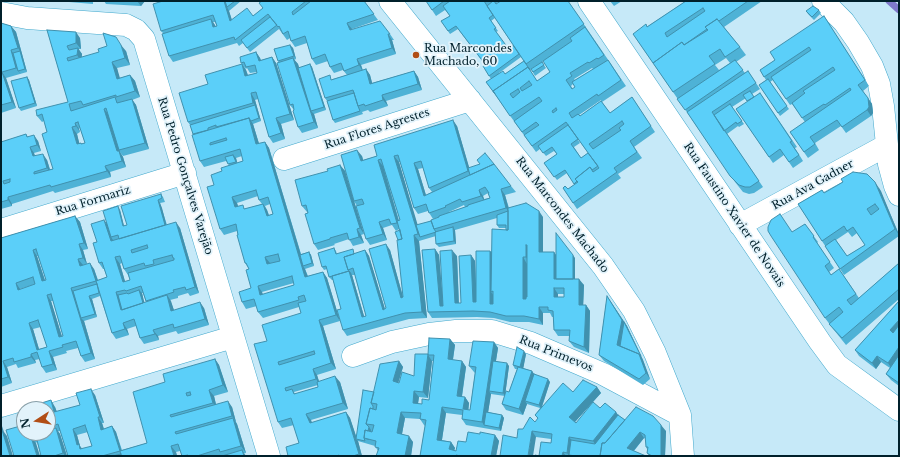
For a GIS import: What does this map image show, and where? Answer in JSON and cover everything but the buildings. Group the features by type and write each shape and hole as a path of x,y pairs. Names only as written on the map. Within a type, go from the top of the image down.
{"street":[{"name":"Rua Marcondes Machado","path":"390,1 603,266 634,311 655,353 680,415 683,456"},
{"name":"Rua Faustino Xavier de Novais","path":"589,1 837,365 899,410"},
{"path":"822,1 847,27 858,42 872,66 880,84 889,164 899,195"},
{"name":"Rua Pedro Gonçalves Varejão","path":"1,14 27,18 126,26 136,30 144,39 269,456"},
{"name":"Rua Flores Agrestes","path":"284,159 470,100"},
{"name":"Rua Ava Gadner","path":"740,224 886,145"},
{"name":"Rua Formariz","path":"1,230 185,173"},
{"name":"Rua Primevos","path":"353,356 392,342 429,334 456,331 492,332 531,343 603,374 680,415"},
{"path":"1,406 233,337"}],"waterway":[{"path":"889,1 899,10"}],"place":[{"name":"Rua Marcondes Machado, 60","path":"416,55"}]}
